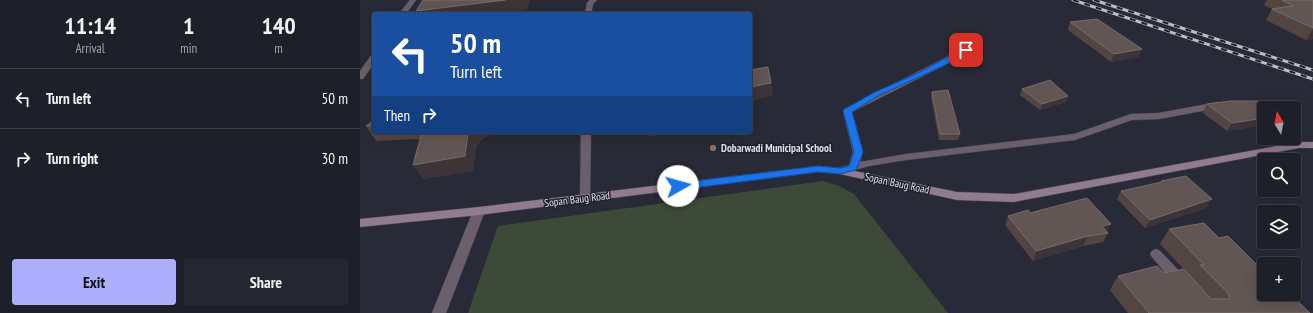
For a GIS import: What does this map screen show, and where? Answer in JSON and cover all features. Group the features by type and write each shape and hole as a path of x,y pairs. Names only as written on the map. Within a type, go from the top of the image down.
{"street":[{"path":"404,12 413,0"},
{"path":"588,12 590,3 594,0"},
{"path":"852,168 858,152 847,111 875,94 955,57 977,42"},
{"path":"360,77 372,61"},
{"path":"840,171 906,157 1075,137 1131,116 1159,116 1231,104"},
{"path":"1249,104 1257,105"},
{"path":"585,198 586,134"},
{"name":"Sopan Baug Road","path":"360,223 479,212 818,169 840,171 957,196 1014,198 1299,145 1313,145"},
{"path":"439,313 479,212"},
{"path":"1156,254 1188,290"}],"green space":[{"path":"823,181 839,186 854,194 948,313 468,313 498,226"}],"building":[{"path":"423,0 505,0 416,11"},
{"path":"1282,0 1313,0 1313,28 1272,9 1293,6"},
{"path":"1097,19 1142,49 1114,54 1070,22"},
{"path":"768,67 771,83 752,87 752,70"},
{"path":"1050,80 1068,96 1042,104 1022,89"},
{"path":"948,90 960,134 940,134 932,92"},
{"path":"1230,101 1257,101 1257,119 1232,123 1207,104"},
{"path":"372,122 372,126 366,126"},
{"path":"421,134 468,134 465,156 413,165"},
{"path":"1186,176 1212,199 1150,220 1121,191 1162,182 1161,181"},
{"path":"1087,198 1111,224 1102,226 1108,233 1088,236 1036,251 1008,216 1028,210 1030,213"},
{"path":"1204,223 1219,238 1228,236 1257,265 1257,301 1297,301 1310,313 1149,313 1118,276 1157,266 1164,273 1184,269 1211,299 1230,299 1228,293 1200,265 1204,265 1169,229"}],"railway":[{"path":"1073,0 1313,79"},
{"path":"1094,0 1313,70"}],"place":[{"name":"Dobarwadi Municipal School","path":"713,148"}],"route":[{"path":"678,186 818,169 840,171 852,168 858,152 847,111 875,94 921,74 966,50"}]}
